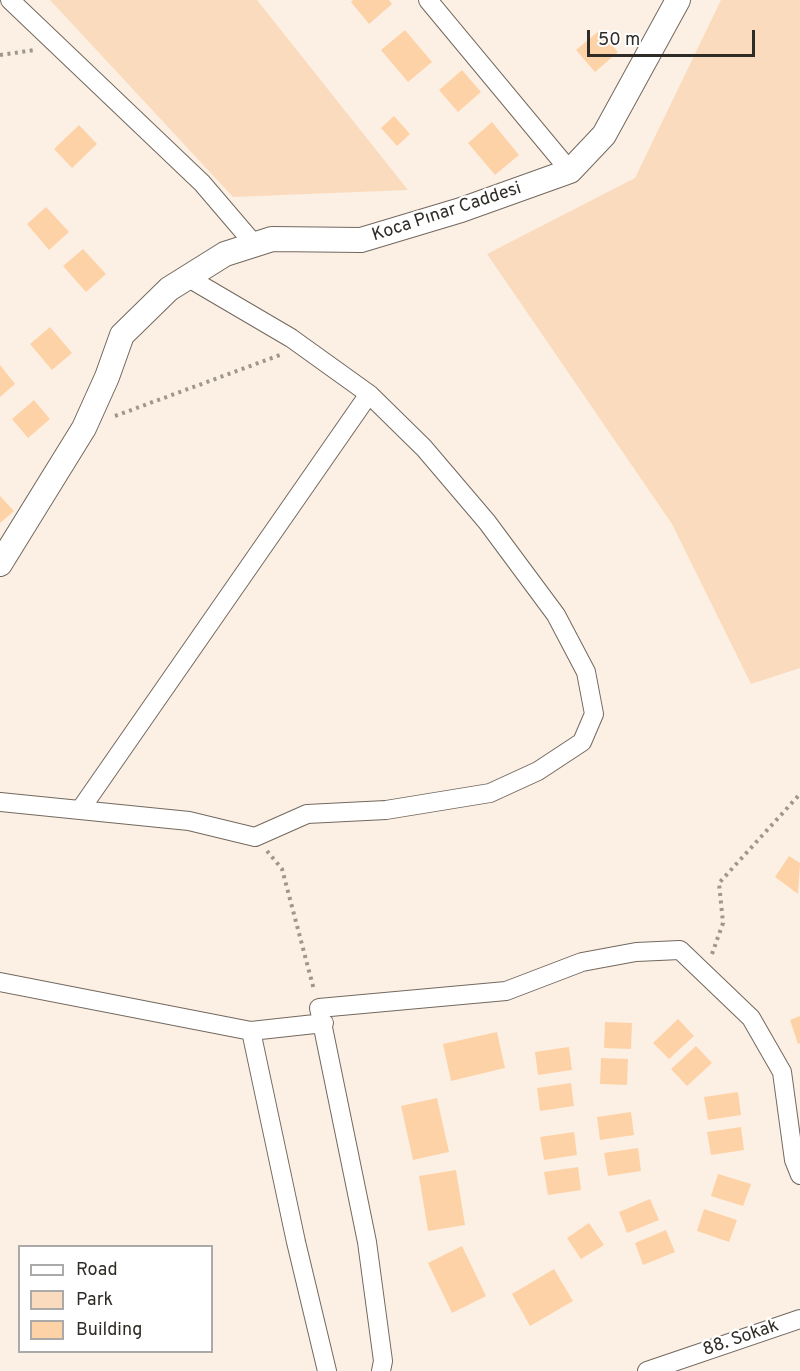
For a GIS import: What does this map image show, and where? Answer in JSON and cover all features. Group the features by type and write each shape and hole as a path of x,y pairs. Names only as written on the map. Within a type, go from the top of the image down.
{"street":[{"path":"10,0 202,183 255,245"},
{"path":"428,0 570,171"},
{"name":"Koca Pınar Caddesi","path":"0,564 84,428 107,377 122,335 169,289 225,254 272,239 361,240 461,210 570,171 604,135 678,0"},
{"path":"0,802 189,821 255,837 307,814 386,810 490,792 538,771 582,742 594,714 586,672 556,615 488,522 424,447 369,394 303,347 187,277"},
{"path":"80,810 369,394"},
{"path":"0,982 251,1031 321,1016 506,991 582,962 636,952 680,950 706,972 751,1018 782,1072 794,1161 800,1175"},
{"path":"321,1016 367,1242 383,1361 381,1371"},
{"path":"251,1031 296,1242 327,1371"},
{"name":"88. Sokak","path":"647,1371 800,1319"}],"path":[{"path":"0,55 60,46"},
{"path":"84,428 303,347"},
{"path":"706,972 723,923 719,884 800,794"},
{"path":"255,837 282,869 321,1016"}],"green space":[{"path":"50,0 257,0 408,190 233,197"},
{"path":"721,0 800,0 800,668 751,684 672,524 487,254 635,178"}],"building":[{"path":"353,0 389,0 392,4 369,24 351,2"},
{"path":"405,30 432,62 408,82 381,50"},
{"path":"600,30 618,52 595,72 576,50"},
{"path":"462,70 481,92 458,112 439,90"},
{"path":"394,116 410,134 397,146 381,128"},
{"path":"492,122 519,155 495,175 468,143"},
{"path":"79,125 97,144 72,168 54,149"},
{"path":"46,207 69,232 49,250 27,224"},
{"path":"83,249 106,274 86,292 63,266"},
{"path":"50,327 72,353 52,370 30,344"},
{"path":"0,365 15,384 0,397"},
{"path":"34,400 50,419 28,438 12,419"},
{"path":"0,496 14,511 0,523"},
{"path":"789,856 800,863 798,894 775,877"},
{"path":"800,1016 800,1043 798,1044 790,1020"},
{"path":"678,1019 694,1036 669,1059 653,1043"},
{"path":"605,1022 632,1023 631,1049 604,1048"},
{"path":"497,1032 505,1068 451,1081 443,1044"},
{"path":"696,1046 712,1063 687,1086 671,1069"},
{"path":"569,1047 572,1070 538,1075 535,1052"},
{"path":"601,1058 628,1059 627,1085 600,1084"},
{"path":"571,1083 574,1106 540,1111 537,1088"},
{"path":"738,1092 741,1115 708,1120 704,1097"},
{"path":"437,1098 449,1152 413,1160 401,1106"},
{"path":"631,1112 634,1135 600,1140 597,1117"},
{"path":"741,1127 744,1150 711,1155 707,1132"},
{"path":"574,1132 577,1155 544,1160 540,1137"},
{"path":"638,1148 641,1171 608,1176 604,1153"},
{"path":"578,1167 581,1190 548,1195 544,1172"},
{"path":"456,1170 465,1225 428,1231 419,1176"},
{"path":"718,1174 751,1184 743,1206 711,1196"},
{"path":"650,1199 659,1220 627,1233 619,1212"},
{"path":"704,1209 737,1220 729,1242 697,1231"},
{"path":"589,1223 604,1245 581,1259 567,1238"},
{"path":"666,1230 675,1252 643,1265 635,1243"},
{"path":"462,1246 486,1296 452,1313 428,1263"},
{"path":"554,1269 573,1301 530,1326 512,1294"}]}
